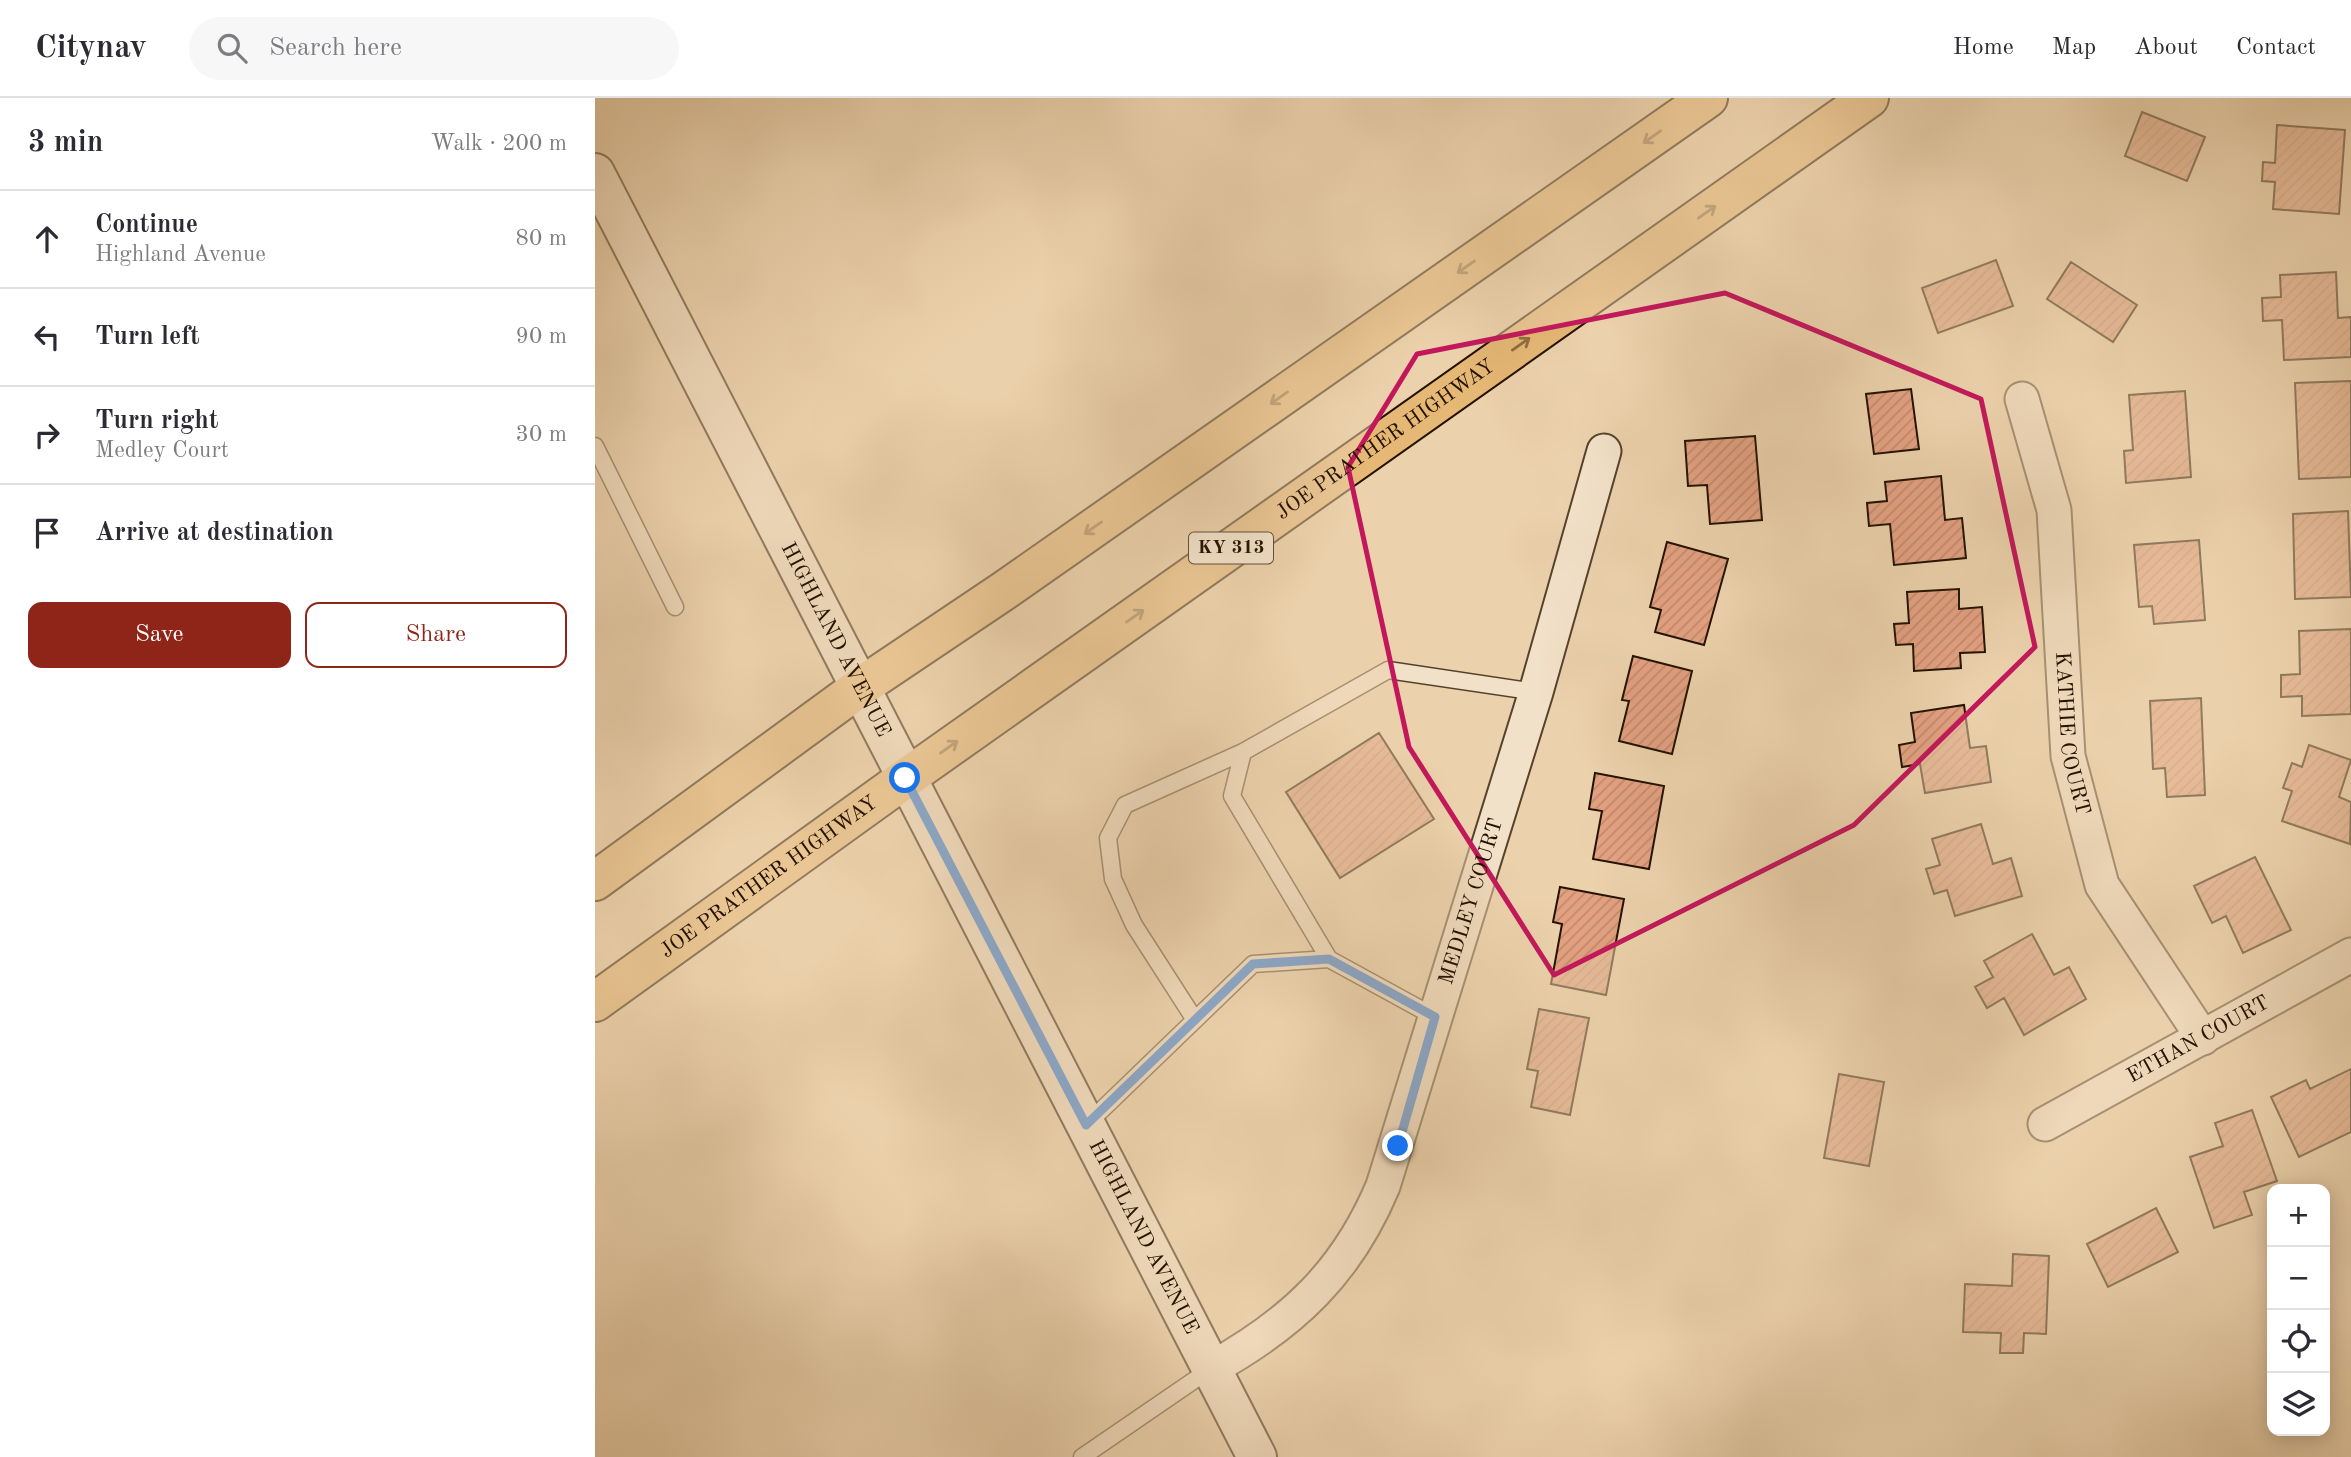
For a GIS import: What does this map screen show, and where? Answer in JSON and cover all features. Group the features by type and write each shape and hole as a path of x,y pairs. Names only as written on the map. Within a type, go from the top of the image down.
{"highway":[{"path":"595,881 859,688 1027,574 1708,98"},
{"name":"JOE PRATHER HIGHWAY","path":"595,1002 905,778 1869,98"}],"main road":[{"name":"HIGHLAND AVENUE","path":"595,173 1257,1457"}],"street":[{"name":"KATHIE COURT","path":"2022,399 2054,510 2068,756 2102,885 2203,1038"},
{"name":"MEDLEY COURT","path":"1212,1368 1250,1347 1285,1321 1328,1281 1368,1223 1383,1186 1536,692 1604,451"},
{"name":"ETHAN COURT","path":"2045,1124 2351,955"}],"lane":[{"path":"595,446 675,607"},
{"path":"1195,1020 1134,925 1113,879 1108,838 1125,805 1243,752 1388,670 1536,692"},
{"path":"1243,752 1232,796 1329,959 1435,1017"},
{"path":"1086,1125 1253,964 1329,959"},
{"path":"1082,1457 1212,1368"}],"highlighted area":[{"path":"1725,293 1981,399 2035,647 1854,825 1554,975 1409,747 1348,467 1417,354"}],"building":[{"path":"2142,112 2205,137 2187,181 2125,156"},
{"path":"2277,125 2345,130 2339,214 2273,209 2275,182 2262,181 2263,162 2275,163"},
{"path":"1996,260 2013,306 1938,333 1922,288"},
{"path":"2071,262 2137,305 2113,342 2047,299"},
{"path":"2336,272 2338,318 2351,317 2351,357 2284,360 2282,320 2263,321 2262,298 2281,297 2280,275"},
{"path":"2351,381 2351,477 2299,479 2295,383"},
{"path":"1911,389 1919,449 1874,454 1866,394"},
{"path":"2185,391 2191,477 2126,483 2124,451 2133,450 2129,395"},
{"path":"1755,436 1762,520 1710,524 1707,485 1688,486 1685,441"},
{"path":"1941,476 1945,520 1962,518 1966,558 1894,565 1890,524 1869,526 1867,503 1887,501 1885,482"},
{"path":"2348,511 2351,597 2295,599 2293,514"},
{"path":"2199,540 2205,620 2154,624 2152,606 2139,607 2134,545"},
{"path":"1667,542 1728,559 1704,645 1655,632 1661,610 1650,607"},
{"path":"1959,589 1959,609 1982,607 1985,652 1960,653 1961,668 1914,671 1913,644 1896,645 1894,624 1909,623 1907,592"},
{"path":"2351,629 2351,714 2302,716 2302,696 2281,697 2281,675 2300,674 2299,631"},
{"path":"1633,656 1692,671 1672,754 1619,741 1629,701 1622,700"},
{"path":"2201,698 2205,795 2167,797 2165,768 2153,769 2150,701"},
{"path":"1964,705 1970,748 1986,746 1991,782 1925,793 1920,764 1902,767 1899,745 1915,742 1911,713"},
{"path":"1379,733 1434,819 1340,878 1286,792"},
{"path":"2309,745 2351,760 2339,797 2351,802 2350,844 2282,821 2292,791 2283,788 2292,763 2302,767"},
{"path":"1595,773 1664,786 1649,869 1593,859 1602,811 1589,809"},
{"path":"1981,824 1993,864 2011,858 2022,896 1955,916 1947,890 1934,894 1926,869 1940,865 1932,839"},
{"path":"2255,857 2291,930 2243,953 2226,916 2212,923 2194,886"},
{"path":"1560,887 1624,899 1606,995 1551,984 1562,924 1553,922"},
{"path":"2032,934 2054,975 2069,967 2086,999 2024,1035 2004,998 1987,1008 1975,987 1993,977 1984,961"},
{"path":"1539,1009 1589,1018 1570,1115 1531,1107 1538,1071 1527,1069"},
{"path":"2351,1069 2351,1132 2299,1157 2271,1097 2306,1080 2310,1089"},
{"path":"1839,1074 1884,1082 1869,1166 1824,1158"},
{"path":"2252,1110 2277,1181 2244,1192 2252,1215 2214,1228 2190,1157 2223,1146 2215,1123"},
{"path":"2156,1208 2178,1252 2108,1287 2087,1244"},
{"path":"2013,1254 2049,1256 2046,1334 2024,1333 2023,1353 2000,1353 2001,1333 1963,1332 1965,1284 2012,1286"}],"route":[{"path":"905,778 1086,1125 1253,964 1329,959 1435,1017 1398,1146"}]}
